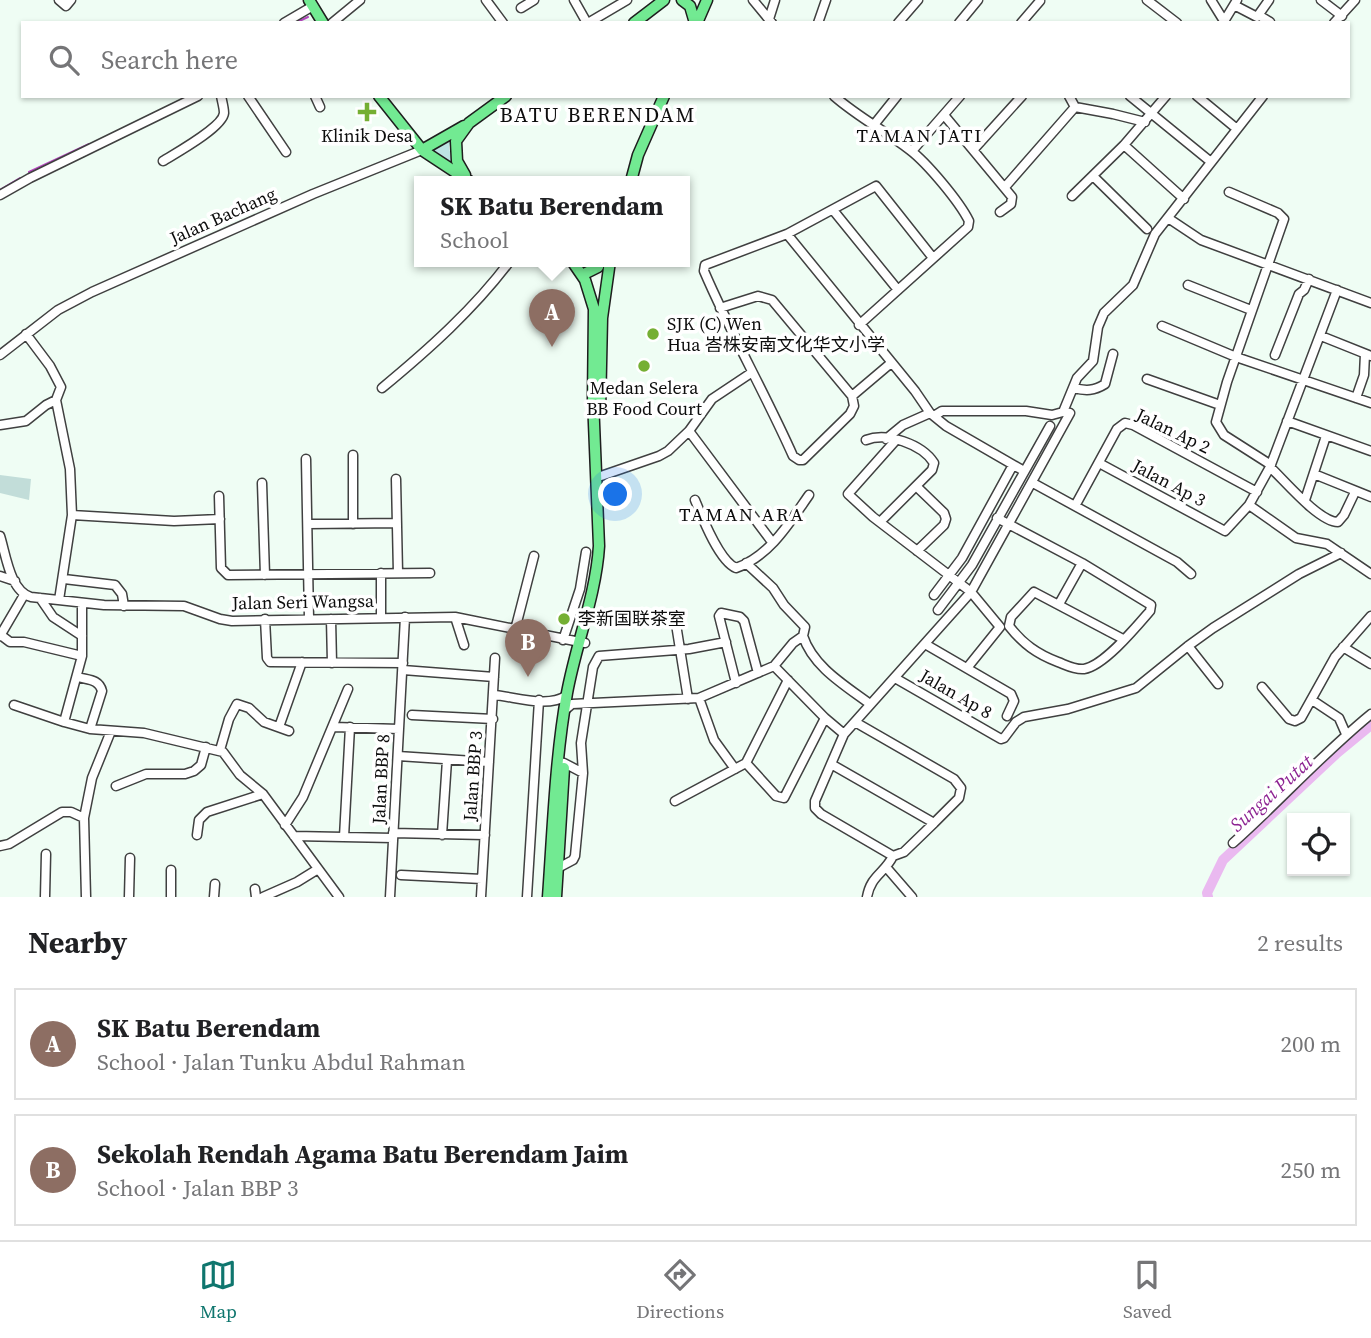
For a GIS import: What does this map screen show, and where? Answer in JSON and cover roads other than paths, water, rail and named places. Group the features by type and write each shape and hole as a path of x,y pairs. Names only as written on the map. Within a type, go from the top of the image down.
{"main road":[{"path":"682,0 690,6 695,21"},
{"path":"697,21 707,0"},
{"path":"637,21 665,1"},
{"path":"311,3 319,21"},
{"path":"381,98 422,150 462,176"},
{"name":"Jalan Bachang","path":"422,150 469,123 503,98"},
{"path":"627,176 663,98"},
{"path":"466,176 460,168 455,146 469,123"},
{"path":"632,176 638,155"},
{"path":"576,267 591,294 594,309 593,399 598,546 582,643"},
{"path":"582,275 598,267"},
{"path":"548,897 564,713 604,562 600,356 609,267"},
{"path":"556,897 569,700"}],"street":[{"path":"59,0 66,6 71,0"},
{"path":"334,21 360,0"},
{"path":"486,0 502,21"},
{"path":"521,8 534,0"},
{"path":"574,0 587,21"},
{"path":"591,21 627,0"},
{"path":"753,0 770,21"},
{"path":"770,21 775,0"},
{"path":"819,21 826,0"},
{"path":"900,21 918,0"},
{"path":"961,21 978,0"},
{"path":"1147,0 1174,21"},
{"path":"1211,0 1223,21"},
{"path":"1260,16 1269,0"},
{"path":"1321,0 1342,16"},
{"path":"1336,21 1355,0"},
{"path":"1025,21 1041,1"},
{"path":"287,21 311,3"},
{"path":"1225,21 1236,3 1255,17 1260,16 1271,21"},
{"path":"163,161 202,136 222,119 224,114 221,98"},
{"path":"249,98 286,152"},
{"path":"315,98 320,107"},
{"path":"836,98 912,152 927,166 968,218 968,226 859,325"},
{"path":"873,126 895,98"},
{"path":"912,152 958,98"},
{"path":"974,149 1020,98"},
{"path":"1070,98 1075,107"},
{"path":"1132,98 1211,162"},
{"path":"1072,196 1124,145 1164,98"},
{"path":"1199,98 1237,129"},
{"path":"886,439 903,425 942,411 1063,412 1081,373 1093,361 1100,320 1133,285 1152,240 1262,98"},
{"path":"0,195 181,100"},
{"path":"1004,187 1075,107"},
{"path":"1075,107 1145,122"},
{"path":"944,115 1004,187 1012,201 1000,212"},
{"path":"1124,145 1184,199"},
{"name":"Jalan Bachang","path":"1,353 58,310 92,292 313,194 422,150"},
{"path":"1093,176 1147,229"},
{"path":"720,308 758,296 772,300 852,397 854,407 850,414 806,457 799,460 793,456 751,373 720,308 704,271 705,265 787,234 876,186 933,258"},
{"path":"1229,192 1278,213 1283,219 1216,422 1220,431 1271,466 1319,513 1336,523 1344,515 1354,492"},
{"path":"833,210 898,290"},
{"path":"1168,218 1193,236 1371,303"},
{"path":"787,234 932,414 954,432 1024,471"},
{"path":"382,387 446,332 490,287 505,267"},
{"path":"1275,355 1298,294 1297,287 1304,278"},
{"path":"1188,285 1251,310"},
{"path":"1338,290 1271,466 1249,505 1296,538 1327,544 1371,573"},
{"path":"1162,326 1236,357 1371,403"},
{"path":"26,334 50,366 61,387 56,400 70,469 72,515 60,600"},
{"path":"1321,336 1368,355 1356,398"},
{"path":"1073,387 1083,390 1096,389 1105,384 1113,354"},
{"path":"852,397 891,363"},
{"path":"601,476 659,456 675,446 712,399 751,373"},
{"path":"1147,379 1220,405"},
{"path":"0,425 26,421 56,400"},
{"path":"893,856 815,808 816,797 844,734 971,592 1070,413"},
{"path":"1287,421 1371,451"},
{"name":"Jalan Ap 2","path":"1074,506 1119,426 1128,423 1257,492"},
{"path":"938,610 959,583 1049,426"},
{"path":"690,430 772,542"},
{"path":"1305,500 1326,436"},
{"path":"866,440 896,440 920,450 934,463 932,470 880,522"},
{"path":"896,440 848,494 916,551 971,592 1000,627 967,668"},
{"path":"353,455 353,524"},
{"path":"306,459 309,618"},
{"name":"Jalan Ap 3","path":"1099,463 1225,531 1249,505"},
{"path":"934,594 950,576 1013,465"},
{"path":"1314,474 1371,498"},
{"path":"396,479 402,573"},
{"path":"1033,482 1177,562 1191,574"},
{"path":"262,483 265,575"},
{"path":"916,486 944,513 946,519 944,525 916,551"},
{"path":"695,499 721,553 730,565 736,568 746,563 787,528 809,495"},
{"path":"219,496 220,562 228,575 430,573"},
{"path":"72,515 174,521 220,519"},
{"path":"997,519 1082,563 1151,604 1150,611 1124,639 1097,663 1084,669 1076,669 1042,656 1022,642 1009,626 1011,617 1034,592 1124,639"},
{"path":"308,524 397,523"},
{"path":"0,537 15,581 24,595 10,615 1,636 10,642 24,642 82,656"},
{"path":"563,640 582,579 586,552"},
{"path":"1218,684 1188,646 1299,574 1341,553"},
{"path":"515,630 534,556"},
{"path":"746,563 773,588 784,605 803,623 803,636 807,647 827,671 870,704"},
{"path":"1059,604 1082,563"},
{"path":"381,573 381,617"},
{"path":"0,576 15,581"},
{"path":"64,579 115,585 122,594 124,606"},
{"path":"582,579 594,582"},
{"name":"Jalan Seri Wangsa","path":"24,595 124,606 184,606 220,619 455,617 582,643"},
{"path":"40,598 53,617 82,636"},
{"path":"64,722 82,656 82,603"},
{"path":"563,640 576,633 588,604"},
{"path":"736,683 719,616 723,612 740,617 744,621 758,673"},
{"path":"1262,687 1283,714 1295,722 1304,714 1335,657 1371,616"},
{"name":"Jalan BBP 8","path":"390,897 405,617"},
{"path":"455,617 464,645"},
{"path":"675,618 688,699"},
{"path":"265,619 268,660 274,662 403,666 494,677"},
{"path":"331,619 332,663"},
{"path":"494,695 543,701 569,700 588,705 698,698 774,666 793,643 803,636"},
{"path":"558,868 573,860 575,856 583,773 581,743 593,667 599,656 680,650 726,642"},
{"path":"925,644 1014,696 1007,716"},
{"name":"Jalan Ap 8","path":"895,678 1001,739 1024,717 1068,709 1136,688 1188,646"},
{"path":"1343,647 1371,664"},
{"name":"Jalan BBP 3","path":"481,897 495,658"},
{"path":"279,727 302,662"},
{"path":"774,666 844,734"},
{"path":"78,677 96,681 102,691 90,729"},
{"path":"675,801 746,763 788,680"},
{"path":"285,825 303,797 348,689"},
{"path":"698,698 714,740 735,769"},
{"path":"1312,700 1339,718 1346,734"},
{"path":"543,701 559,711 561,733"},
{"path":"527,897 543,701"},
{"path":"219,750 233,708 237,704 249,708 261,720 289,731"},
{"path":"14,705 90,729 130,731 219,750 226,755 240,775 263,794 339,897"},
{"path":"1233,843 1346,734 1371,714"},
{"path":"412,715 493,719"},
{"path":"746,763 776,796 784,798 825,718"},
{"path":"855,722 958,783 961,788 959,798 904,852 893,856 870,884 867,897"},
{"path":"334,727 399,729"},
{"path":"344,837 351,727"},
{"path":"86,897 84,818 92,778 111,731"},
{"path":"116,786 146,774 160,776 190,773 201,765 206,747"},
{"path":"398,756 489,762"},
{"path":"442,835 447,760"},
{"path":"564,763 583,773"},
{"path":"831,764 934,823"},
{"path":"197,835 199,820 206,812 263,794"},
{"path":"0,846 9,844 62,812 71,812 84,818"},
{"path":"294,836 485,835"},
{"path":"46,855 46,897"},
{"path":"129,897 130,858"},
{"path":"886,867 912,897"},
{"path":"263,897 297,883 318,869"},
{"path":"171,870 171,897"},
{"path":"401,875 482,879"},
{"path":"214,897 215,884"}],"waterway":[{"path":"299,21 308,17"},
{"path":"29,172 89,144"},
{"path":"0,190 20,178"},
{"name":"Sungai Putat","path":"1208,897 1207,893 1223,860 1336,754 1371,725"}],"place":[{"name":"Klinik Desa","path":"367,112"},
{"name":"SJK (C) Wen Hua 峇株安南文化华文小学","path":"653,334"},
{"name":"SK Batu Berendam","path":"552,347"},
{"name":"Medan Selera BB Food Court","path":"644,366"},
{"name":"李新国联茶室","path":"564,619"},
{"name":"Sekolah Rendah Agama Batu Berendam Jaim","path":"528,677"}],"district":[{"name":"BATU BERENDAM","path":"598,115"},
{"name":"TAMAN JATI","path":"920,135"},
{"name":"TAMAN ARA","path":"742,514"}]}
